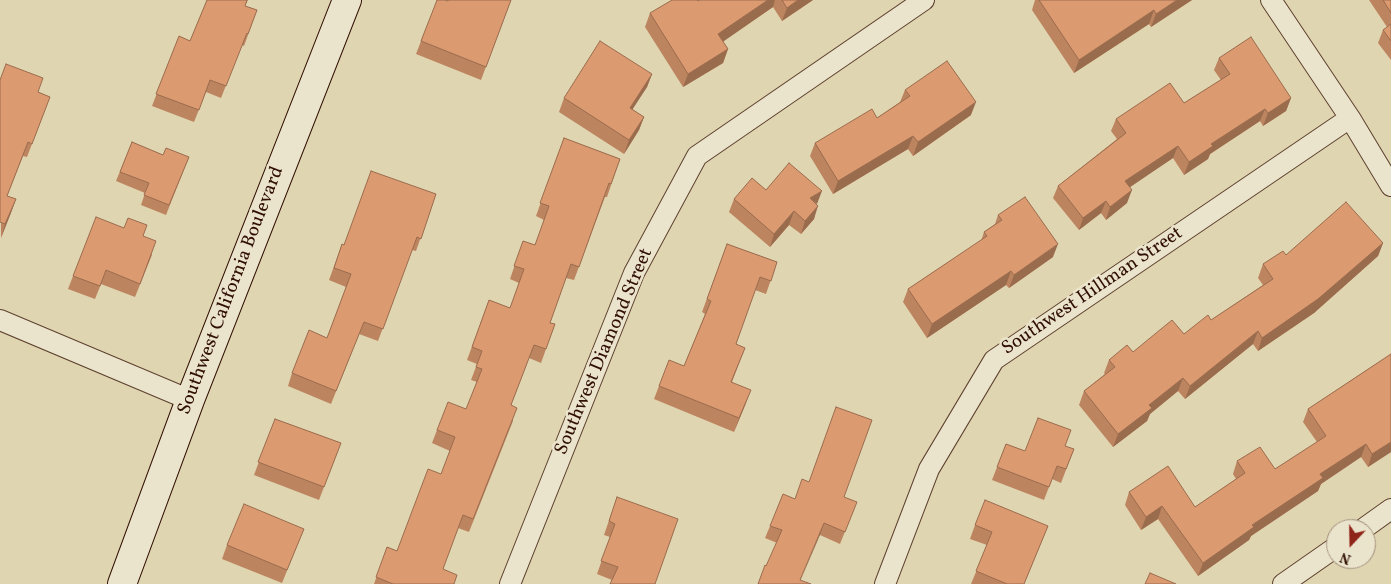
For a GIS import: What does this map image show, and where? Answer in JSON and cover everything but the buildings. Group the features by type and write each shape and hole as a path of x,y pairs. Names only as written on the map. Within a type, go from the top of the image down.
{"street":[{"name":"Southwest California Boulevard","path":"122,584 190,400 347,0"},
{"name":"Southwest Diamond Street","path":"510,584 634,273 698,156 924,0"},
{"path":"1271,0 1350,118 1391,186"},
{"name":"Southwest Hillman Street","path":"885,584 929,469 994,360 1350,118"},
{"path":"0,320 190,400"},
{"path":"1376,520 1391,510"},
{"path":"1283,584 1326,554"}]}
